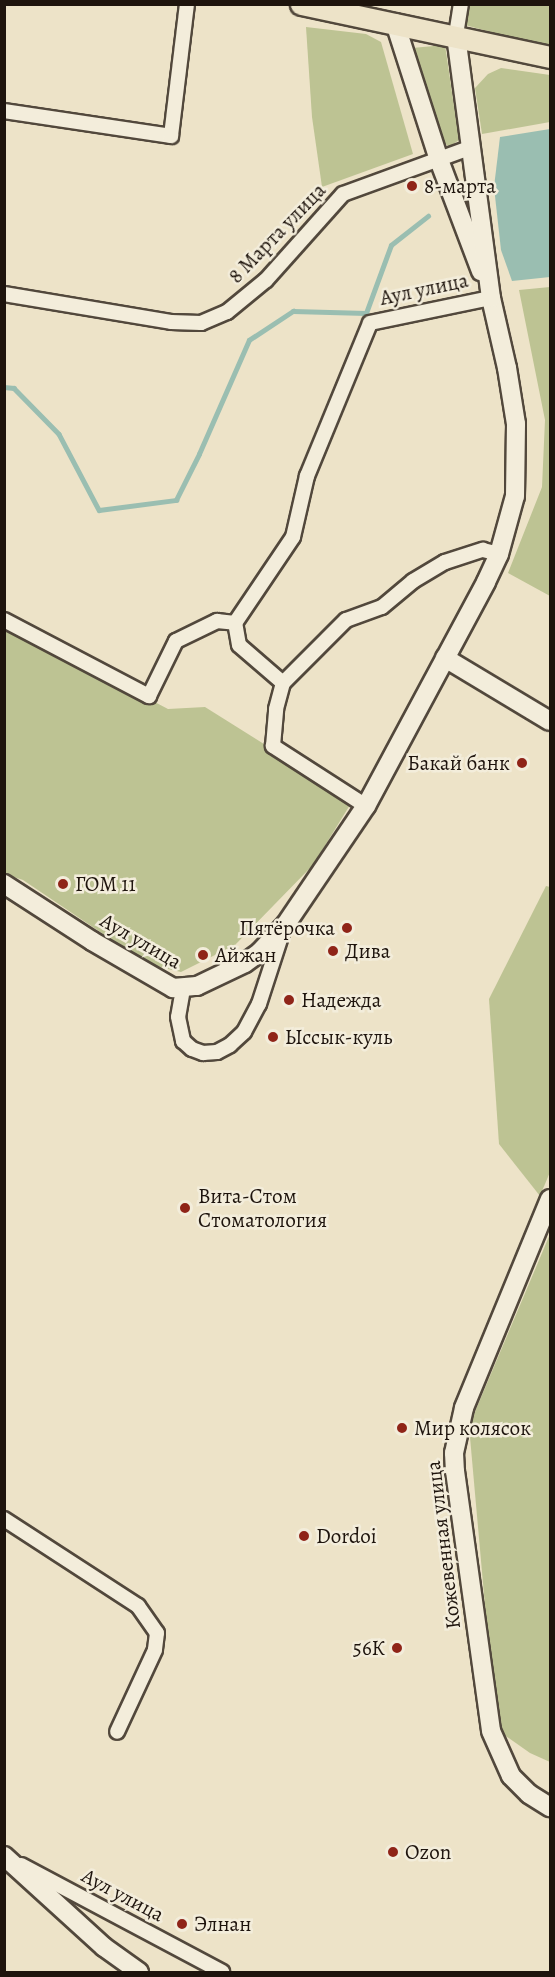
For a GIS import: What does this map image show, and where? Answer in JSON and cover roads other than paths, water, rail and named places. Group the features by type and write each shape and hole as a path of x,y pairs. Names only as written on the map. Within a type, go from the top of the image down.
{"main road":[{"path":"301,4 323,6 550,57"},
{"path":"395,23 439,160 491,298"},
{"path":"456,35 491,298"},
{"name":"Аул улица","path":"4,884 162,983 183,988 204,983 245,963 260,952 286,924 366,806 499,554 515,496 516,432 509,378 491,298"},
{"path":"445,658 550,721"},
{"name":"Кожевенная улица","path":"550,1199 464,1408 454,1454 454,1471 491,1731 511,1776 529,1794 550,1807"},
{"path":"8,1858 104,1947 139,1972"}],"street":[{"path":"4,111 171,136 187,4"},
{"path":"456,35 461,4"},
{"name":"8 Марта улица","path":"4,294 171,322 201,323 227,312 266,280 343,194 472,147"},
{"name":"Аул улица","path":"235,623 293,537 307,476 370,323 491,298"},
{"path":"366,806 273,746 276,708 283,683 346,620 382,607 413,581 445,562 483,549 499,554"},
{"path":"4,620 149,696 176,641 217,621 235,623 239,645 283,683"},
{"path":"183,988 178,1017 183,1041 192,1049 203,1053 217,1052 231,1045 244,1032 259,1004 286,924"},
{"path":"4,1519 138,1606 157,1633 155,1650 117,1732"},
{"name":"Аул улица","path":"8,1858 222,1972"}],"water":[{"path":"550,129 550,277 512,281 501,250 494,187 500,137"}],"waterway":[{"path":"4,387 14,388 59,434 99,510 176,500 199,454 249,340 293,311 366,313 391,245 428,216"}],"place":[{"name":"8-марта","path":"412,186"},
{"name":"Бакай банк","path":"522,763"},
{"name":"ГОМ 11","path":"63,884"},
{"name":"Пятёрочка","path":"347,928"},
{"name":"Дива","path":"333,951"},
{"name":"Айжан","path":"203,955"},
{"name":"Надежда","path":"289,1000"},
{"name":"Ыссык-куль","path":"273,1037"},
{"name":"Вита-Стом Стоматология","path":"185,1208"},
{"name":"Мир колясок","path":"402,1428"},
{"name":"Dordoi","path":"304,1536"},
{"name":"56К","path":"397,1648"},
{"name":"Ozon","path":"393,1852"},
{"name":"Элнан","path":"182,1924"}]}
